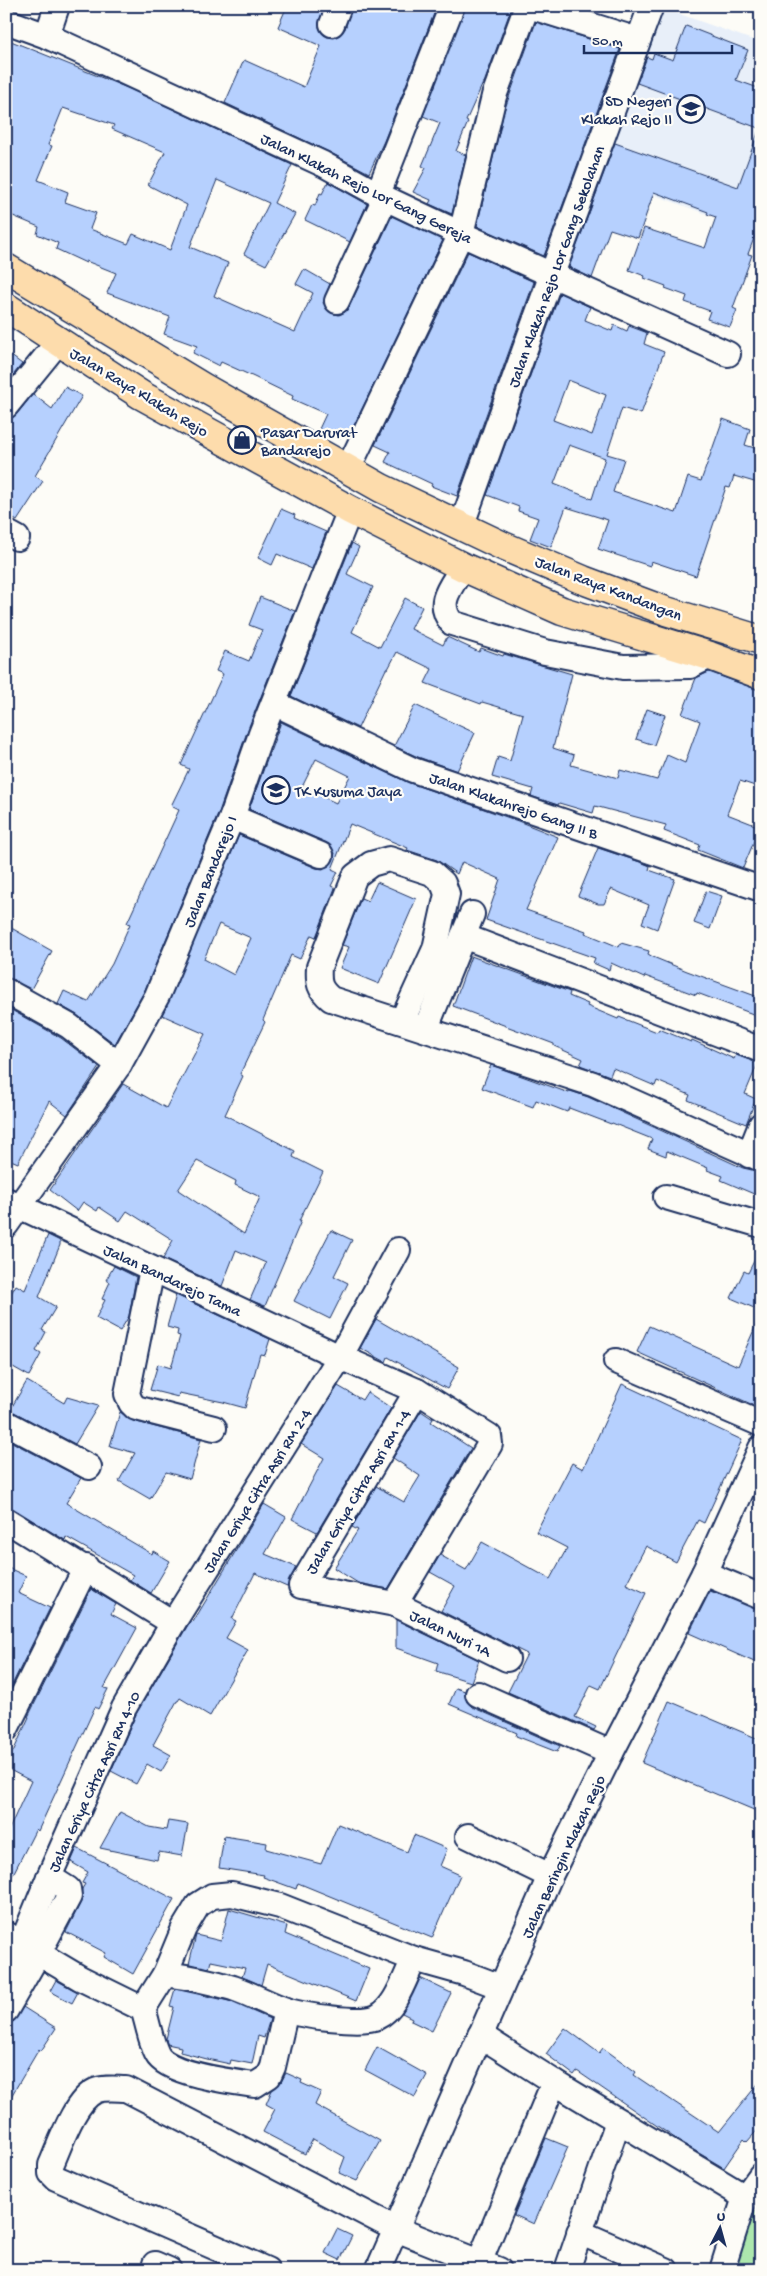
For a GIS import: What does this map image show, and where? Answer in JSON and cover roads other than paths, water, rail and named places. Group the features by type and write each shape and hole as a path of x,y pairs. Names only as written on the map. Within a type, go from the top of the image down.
{"main road":[{"path":"6,268 204,388 348,469 461,527"},
{"name":"Jalan Raya Klakah Rejo","path":"6,307 141,395 350,510 463,567"},
{"path":"141,395 151,391 159,384 163,373 161,362"},
{"path":"184,419 181,408 183,399 188,393 204,388"},
{"name":"Jalan Raya Kandangan","path":"461,527 593,583 666,611 761,640"},
{"name":"Jalan Raya Kandangan","path":"463,567 562,610 710,656 761,675"}],"street":[{"path":"47,36 57,6"},
{"path":"337,301 382,196 452,6"},
{"path":"348,469 461,234 477,175 494,96 528,6 638,40"},
{"name":"Jalan Klakah Rejo Lor Gang Sekolahan","path":"461,527 651,6"},
{"name":"Jalan Klakah Rejo Lor Gang Gereja","path":"6,20 47,36 323,164 382,196 461,234 728,354"},
{"path":"6,406 58,342"},
{"name":"Jalan Bandarejo I","path":"10,1211 120,1065 157,996 232,817 274,703 350,510"},
{"path":"463,567 444,602 445,614 452,623 545,652 623,667 690,666 710,656"},
{"name":"Jalan Klakahrejo Gang II B","path":"274,703 413,770 761,889"},
{"path":"232,817 321,855"},
{"path":"402,1021 435,949 447,894 442,883 432,873 390,859 371,864 355,876 319,967 318,981 321,991 331,998 593,1084 755,1157 761,1125"},
{"path":"426,1028 472,914"},
{"path":"462,936 761,1050"},
{"path":"6,991 69,1026 120,1065"},
{"path":"666,1197 761,1225"},
{"name":"Jalan Bandarejo Tama","path":"10,1211 152,1269 340,1358 417,1391 488,1436 491,1441 395,1604"},
{"name":"Jalan Griya Citra Asri RM 2-4","path":"173,1622 340,1358 398,1250"},
{"path":"152,1269 127,1394 131,1403 136,1408 214,1428"},
{"path":"616,1361 761,1424"},
{"name":"Jalan Griya Citra Asri RM 1-4","path":"395,1604 304,1588 301,1585 417,1391"},
{"path":"6,1422 89,1467"},
{"name":"Jalan Beringin Klakah Rejo","path":"378,2270 550,1876 704,1573 761,1448"},
{"path":"9,1529 86,1567 173,1622"},
{"path":"6,1729 86,1567"},
{"path":"704,1573 761,1597"},
{"name":"Jalan Nuri 1A","path":"395,1604 508,1659"},
{"name":"Jalan Griya Citra Asri RM 4-10","path":"22,1944 49,1877 124,1708 173,1622"},
{"path":"478,1694 611,1753"},
{"path":"468,1836 550,1876"},
{"path":"143,2009 165,1974 184,1928 198,1904 212,1896 232,1894 280,1906 414,1960 464,1973 501,1987"},
{"path":"6,1970 22,1944"},
{"path":"22,1944 80,1978 143,2009 158,2055 170,2066 185,2071 255,2085 269,2076 273,2067 286,2010"},
{"path":"6,2010 22,1944"},
{"path":"165,1974 192,1978 232,1988 286,2010 332,2018 364,2020 377,2017 390,2007 414,1960"},
{"path":"480,2035 554,2082 745,2197"},
{"path":"267,2270 56,2178 51,2173 51,2166 80,2104 95,2091 109,2088 126,2090 396,2229 485,2267 554,2082"},
{"path":"567,2270 618,2121"},
{"path":"722,2270 745,2197 761,2175"},
{"path":"579,2232 666,2270"}],"place":[{"name":"SD Negeri Klakah Rejo II","path":"691,109"},
{"name":"Pasar Darurat Bandarejo","path":"242,440"},
{"name":"TK Kusuma Jaya","path":"276,790"}]}
